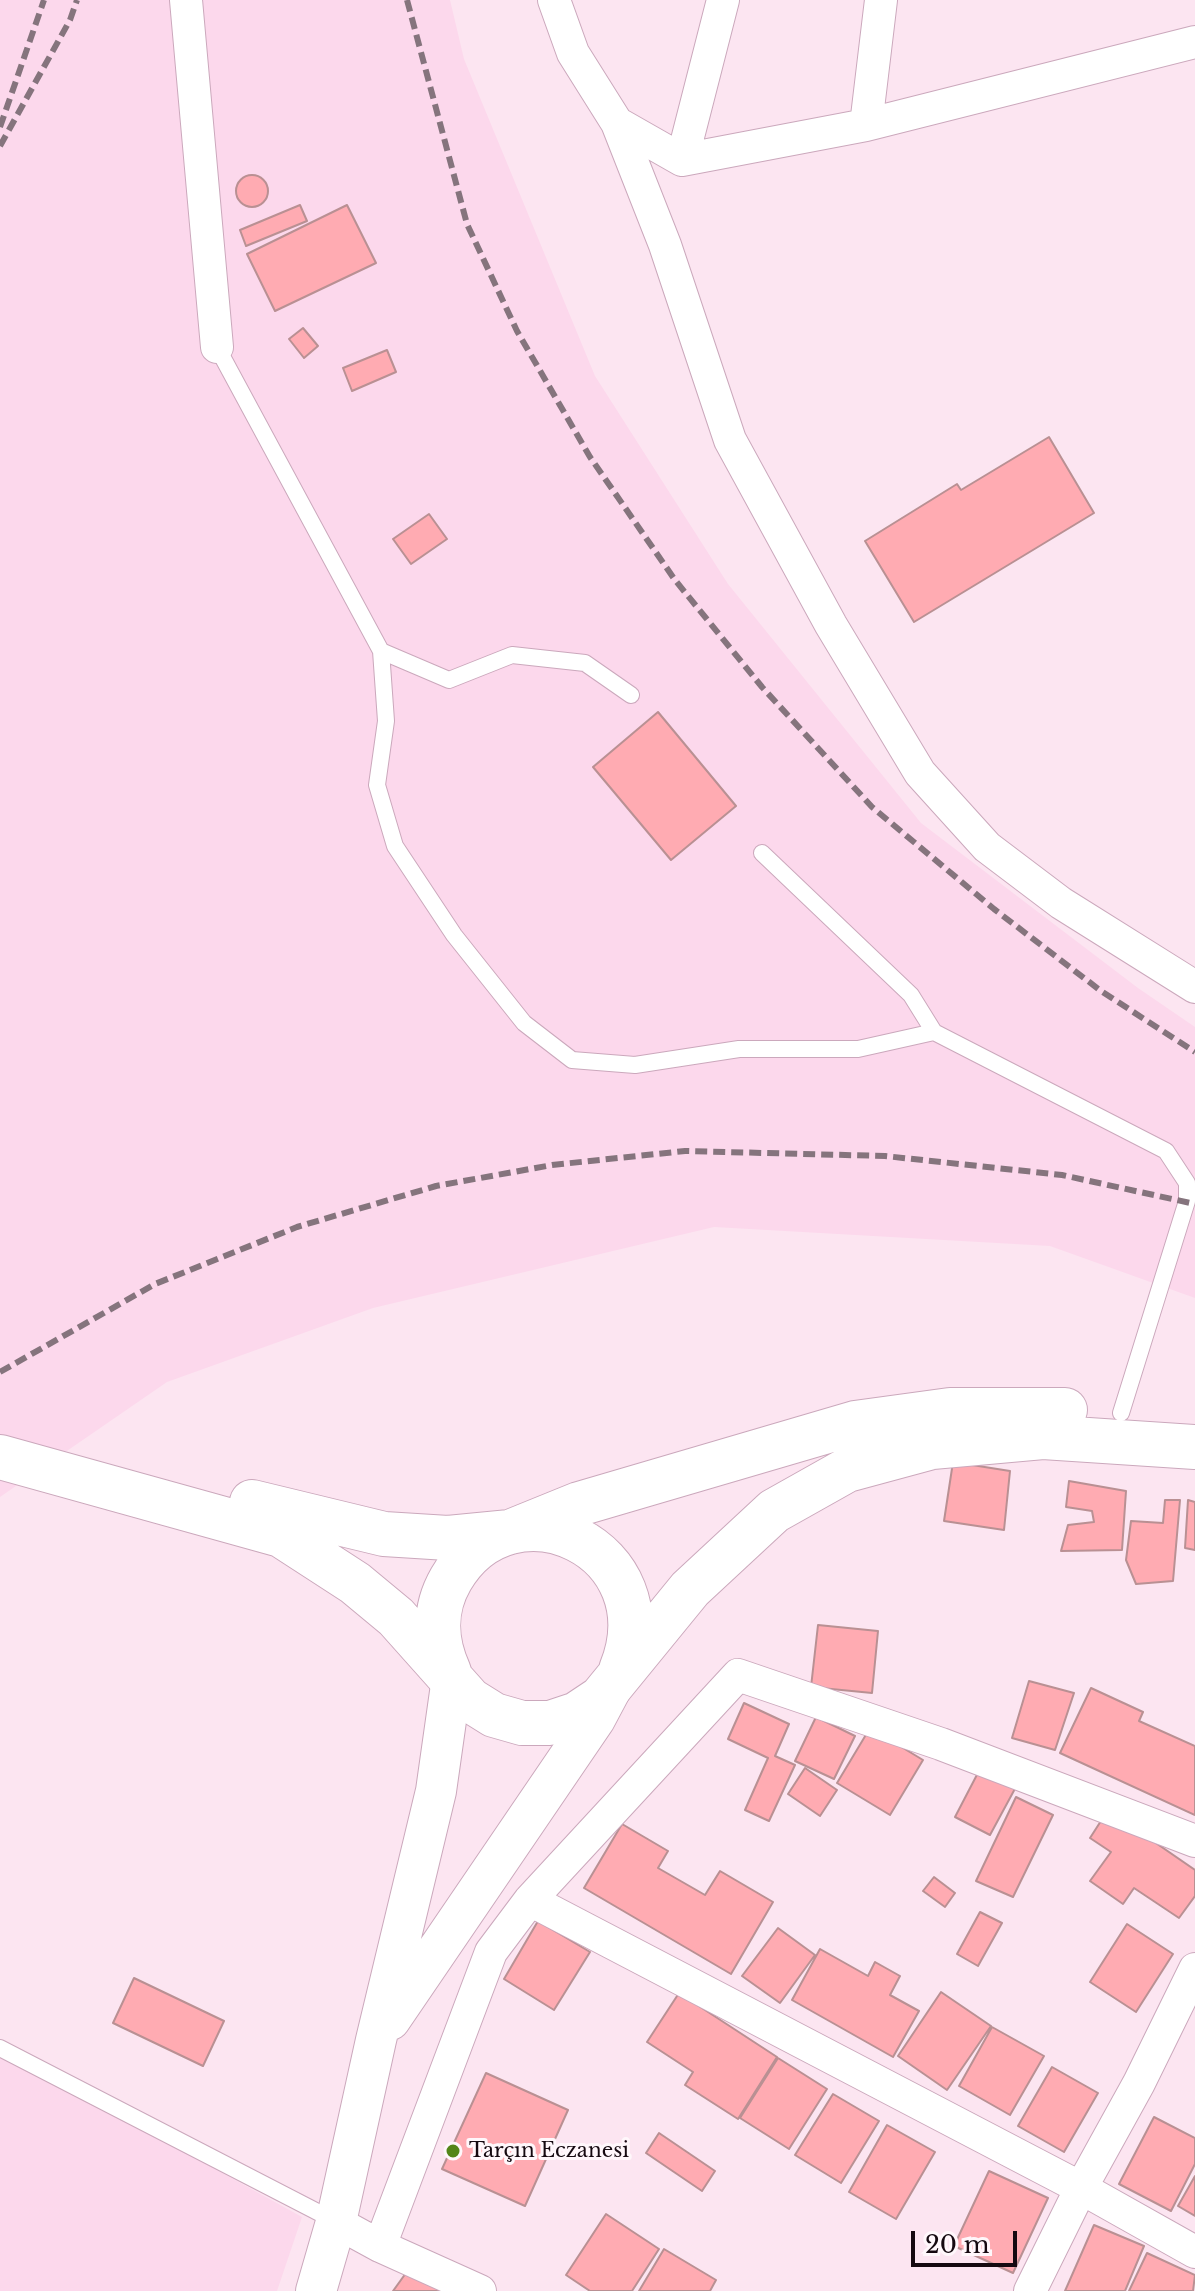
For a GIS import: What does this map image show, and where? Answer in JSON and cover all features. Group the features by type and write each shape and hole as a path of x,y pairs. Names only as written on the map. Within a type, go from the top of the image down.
{"main road":[{"path":"452,1678 440,1651 437,1620 444,1591 459,1564 482,1544 579,1504 855,1423 950,1410 1045,1409 1195,1417"},
{"path":"0,1430 289,1525 396,1617 470,1700 494,1715 522,1723 550,1723 577,1714 601,1698 690,1589 774,1511 847,1470 932,1447 1043,1437 1195,1447"},
{"path":"0,1457 289,1525 448,1538 540,1529 568,1535 593,1548 613,1568 627,1593 632,1621 629,1650 619,1676"}],"street":[{"path":"186,0 217,347"},
{"path":"554,0 573,53 617,123 665,245 730,440 831,625 920,773 987,847 1061,903 1195,987"},
{"path":"682,160 723,0"},
{"path":"866,125 881,0"},
{"path":"617,123 682,160 866,125 1195,42"},
{"path":"380,2246 491,1952 530,1900 738,1675 941,1744 1195,1841"},
{"path":"376,2040 595,1719 619,1676"},
{"path":"316,2291 336,2222 436,1791 452,1678"},
{"path":"530,1900 1081,2188 1195,2252"},
{"path":"1030,2291 1195,1969"},
{"path":"336,2222 380,2246 480,2291"}],"lane":[{"path":"217,347 381,651 386,721 377,785 395,846 454,935 524,1023 572,1060 635,1065 739,1049 858,1049 934,1032"},
{"path":"381,651 449,680 512,655 585,663 631,695"},
{"path":"762,853 911,995 934,1032 1166,1151 1187,1183 1187,1201 1169,1264 1121,1413"},
{"path":"0,2048 336,2222"}],"shaded area":[{"path":"0,0 450,0 464,59 595,376 728,584 921,823 1138,988 1195,1027 1195,1298 1050,1246 714,1227 373,1308 167,1382 0,1497"},
{"path":"0,2050 302,2217 277,2291 0,2291"}],"building":[{"path":"252,175 263,180 268,191 263,202 252,207 241,202 236,191 241,180"},
{"path":"300,205 307,221 246,246 240,230"},
{"path":"347,205 376,263 275,311 247,254"},
{"path":"303,328 318,346 304,358 289,339"},
{"path":"387,350 396,372 352,391 343,368"},
{"path":"1049,437 1094,513 914,622 865,541 957,484 961,490"},
{"path":"429,514 447,539 411,564 393,539"},
{"path":"658,712 736,806 671,860 593,767"},
{"path":"953,1462 1010,1471 1004,1530 944,1521"},
{"path":"1069,1481 1126,1491 1122,1550 1061,1551 1068,1525 1094,1522 1092,1511 1066,1507"},
{"path":"1165,1500 1180,1500 1173,1581 1136,1584 1126,1560 1131,1521 1163,1523"},
{"path":"1188,1500 1195,1502 1195,1550 1185,1548"},
{"path":"818,1625 878,1631 872,1693 811,1687"},
{"path":"1029,1681 1074,1693 1055,1750 1012,1738"},
{"path":"1091,1688 1143,1712 1139,1721 1195,1746 1195,1815 1060,1753"},
{"path":"744,1703 789,1724 775,1756 795,1765 769,1821 745,1810 768,1758 728,1739"},
{"path":"816,1717 855,1736 834,1779 795,1761"},
{"path":"870,1728 923,1760 890,1815 837,1783"},
{"path":"981,1767 1017,1785 990,1835 955,1817"},
{"path":"805,1768 837,1790 820,1816 788,1794"},
{"path":"1016,1797 1053,1815 1013,1897 976,1881"},
{"path":"1108,1810 1195,1870 1195,1896 1179,1918 1134,1888 1123,1904 1090,1881 1111,1852 1090,1838"},
{"path":"622,1824 668,1851 658,1868 705,1895 720,1871 773,1902 731,1974 584,1888"},
{"path":"934,1877 955,1893 945,1907 923,1891"},
{"path":"980,1912 1002,1923 978,1966 957,1954"},
{"path":"538,1921 590,1952 554,2010 504,1979"},
{"path":"1127,1924 1173,1954 1136,2012 1090,1982"},
{"path":"778,1928 815,1955 780,2003 742,1976"},
{"path":"820,1949 868,1976 875,1962 900,1976 890,1995 919,2011 893,2057 792,2000"},
{"path":"134,1978 224,2021 203,2066 113,2023"},
{"path":"941,1992 991,2026 947,2090 898,2056"},
{"path":"679,1993 777,2057 738,2119 685,2085 693,2072 647,2042"},
{"path":"992,2027 1044,2056 1010,2115 959,2086"},
{"path":"778,2058 827,2089 789,2149 740,2118"},
{"path":"1052,2067 1098,2093 1064,2152 1018,2126"},
{"path":"486,2073 568,2110 525,2206 442,2169"},
{"path":"833,2094 879,2121 841,2183 795,2155"},
{"path":"1154,2117 1195,2138 1195,2164 1171,2211 1119,2184"},
{"path":"887,2125 935,2152 896,2219 849,2192"},
{"path":"659,2133 715,2171 702,2191 646,2153"},
{"path":"989,2171 1048,2198 1013,2273 954,2246"},
{"path":"1195,2176 1195,2216 1178,2206"},
{"path":"606,2214 659,2249 632,2291 590,2291 566,2275"},
{"path":"1094,2225 1144,2246 1125,2291 1065,2291"},
{"path":"664,2249 716,2280 710,2291 639,2291"},
{"path":"1147,2253 1195,2275 1193,2291 1129,2291"},
{"path":"411,2266 446,2291 393,2291"}],"railway":[{"path":"0,127 44,0"},
{"path":"0,146 70,20 77,0"},
{"path":"407,0 467,224 517,331 590,457 675,580 762,687 872,807 994,909 1101,991 1195,1052"},
{"path":"0,1372 155,1284 297,1227 436,1186 552,1165 685,1151 885,1156 1062,1175 1195,1204"}],"place":[{"name":"Tarçın Eczanesi","path":"453,2151"}]}
